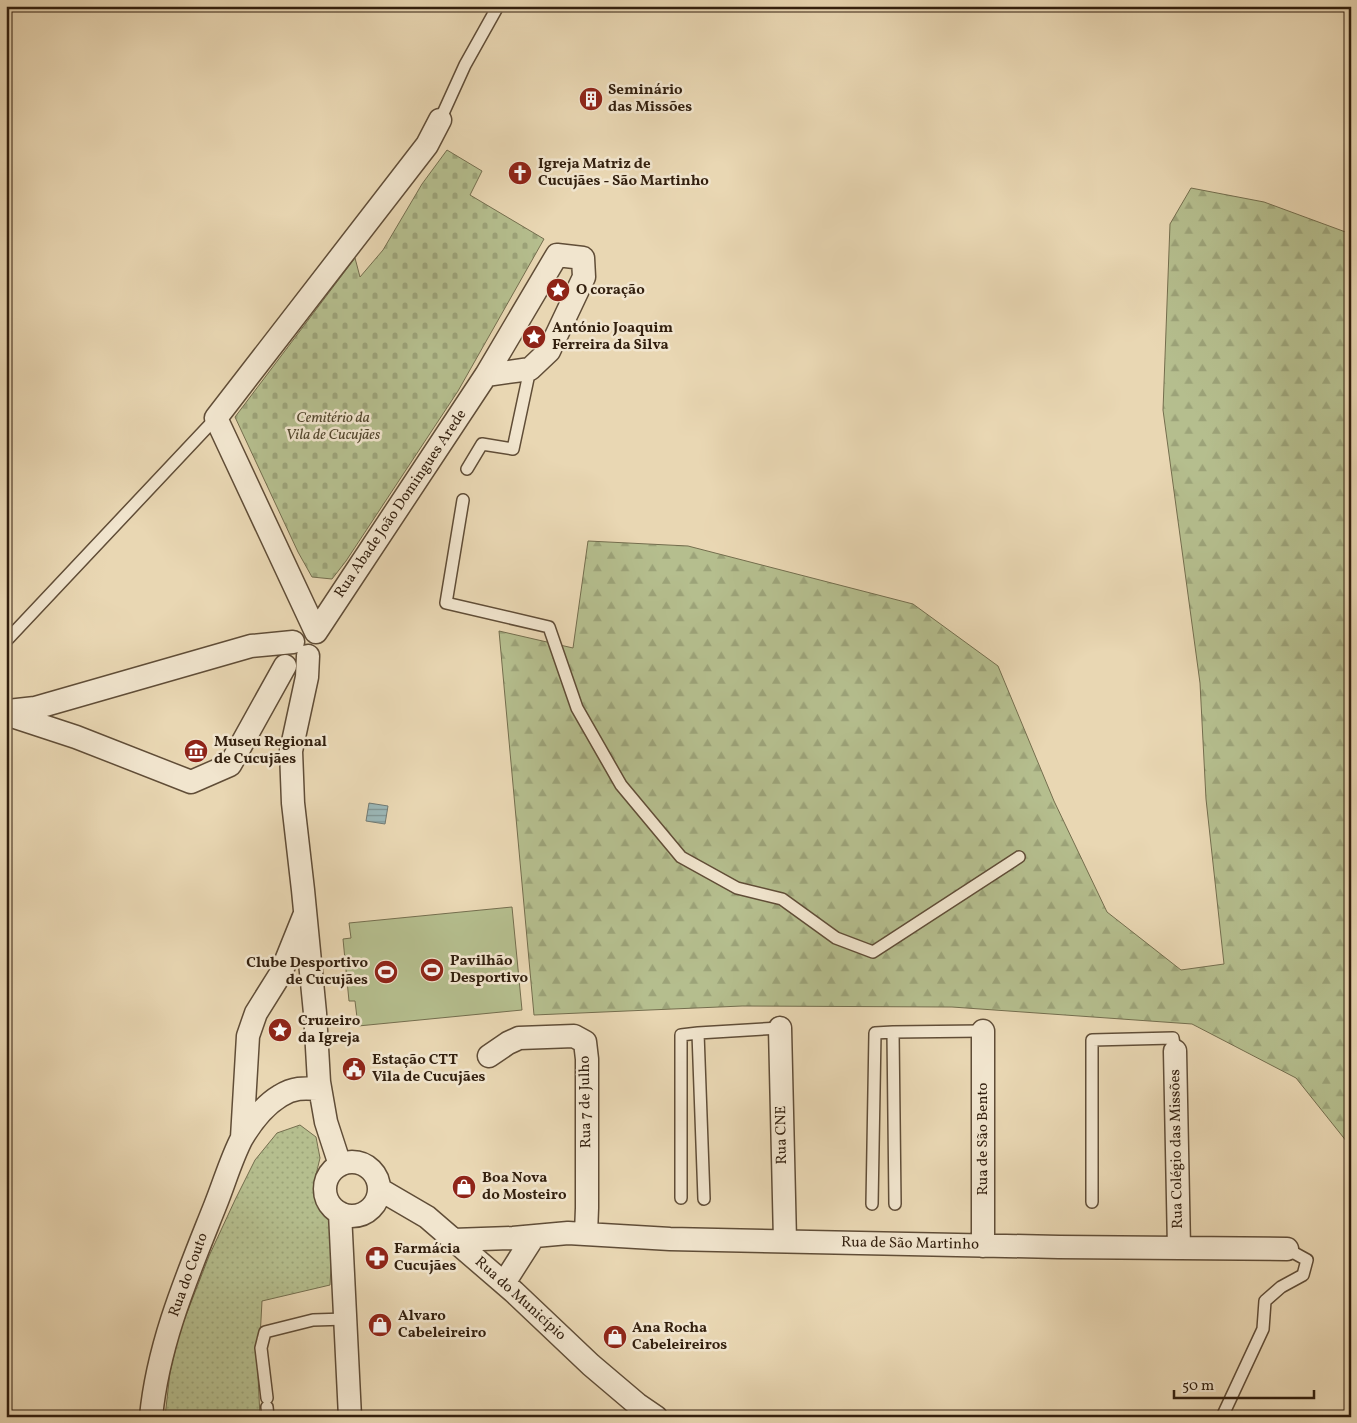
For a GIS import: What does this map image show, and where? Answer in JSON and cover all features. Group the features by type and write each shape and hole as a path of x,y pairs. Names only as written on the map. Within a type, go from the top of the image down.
{"street":[{"path":"6,713 35,708 252,646 300,649 314,654 320,644 316,632 216,418 428,145 440,120"},
{"name":"Rua Abade João Domingues Arede","path":"316,632 486,375 557,255 583,258 584,277 549,351 530,369"},
{"path":"486,375 530,369"},
{"path":"300,649 307,677 291,752 293,802 306,913 320,1089 326,1122 340,1165"},
{"path":"6,713 76,737 191,782 230,765 285,666"},
{"name":"Rua do Couto","path":"242,1138 248,1036 256,1013 281,973 306,913"},
{"name":"Rua CNE","path":"780,1028 785,1241"},
{"name":"Rua de São Bento","path":"983,1032 983,1246"},
{"name":"Rua 7 de Julho","path":"489,1056 508,1042 519,1038 574,1036 584,1042 587,1069 588,1208 586,1234"},
{"name":"Rua Colégio das Missões","path":"1175,1051 1179,1248"},
{"name":"Rua do Couto","path":"151,1417 154,1385 167,1335 242,1138 260,1114 280,1096 297,1088 320,1089"},
{"path":"348,1162 358,1162 373,1172 378,1180 379,1189 378,1198 373,1206 366,1212 358,1215 349,1215 332,1207 327,1198 326,1189 327,1179 332,1171 348,1162"},
{"name":"Rua do Município","path":"379,1189 427,1217 504,1283 591,1365 637,1404 656,1417"},
{"path":"340,1212 350,1417"},
{"name":"Rua de São Martinho","path":"454,1240 568,1233 670,1239 983,1246 1287,1249"},
{"path":"504,1283 534,1236"}],"lane":[{"path":"440,120 465,65 498,6"},
{"path":"467,469 482,444 513,449 530,369"},
{"path":"6,641 216,418"},
{"path":"463,500 446,603 549,627 577,708 621,785 681,857 737,888 782,898 836,938 873,952 1019,857"},
{"path":"681,1198 682,1035 780,1028"},
{"path":"893,1032 895,1204"},
{"path":"872,1204 875,1033 983,1032"},
{"path":"698,1033 704,1199"},
{"path":"1092,1202 1092,1040 1173,1038 1175,1051"},
{"path":"1222,1417 1263,1329 1265,1301 1281,1287 1303,1275 1307,1260 1287,1249"},
{"path":"267,1407 261,1348 264,1332 313,1320 346,1318"}],"green space":[{"name":"Cemitério da Vila de Cucujães","path":"447,150 482,171 470,195 544,239 458,391 346,561 332,579 312,577 298,552 235,417 355,258 360,277 383,250 422,184"},
{"path":"1191,188 1264,202 1351,234 1351,1147 1296,1078 1192,1024 952,1007 742,1006 534,1015 499,631 573,648 588,541 688,546 913,604 998,666 1054,801 1107,912 1181,970 1224,964 1206,799 1200,683 1163,410 1170,224"},
{"name":"Pavilhão Desportivo","path":"512,907 522,1010 358,1026 355,1001 349,1001 343,939 351,938 349,923"},
{"path":"300,1125 316,1137 320,1158 314,1183 333,1231 330,1285 262,1301 258,1376 260,1417 165,1417 170,1372 180,1331 209,1256 255,1160 277,1133"}],"water":[{"path":"369,803 388,806 385,824 366,821"}],"place":[{"name":"Seminário das Missões","path":"591,99"},
{"name":"Igreja Matriz de Cucujães - São Martinho","path":"520,173"},
{"name":"O coração","path":"558,290"},
{"name":"António Joaquim Ferreira da Silva","path":"534,337"},
{"name":"Museu Regional de Cucujães","path":"196,751"},
{"name":"Pavilhão Desportivo","path":"432,970"},
{"name":"Clube Desportivo de Cucujães","path":"386,972"},
{"name":"Cruzeiro da Igreja","path":"280,1030"},
{"name":"Estação CTT Vila de Cucujães","path":"354,1069"},
{"name":"Boa Nova do Mosteiro","path":"464,1187"},
{"name":"Farmácia Cucujães","path":"377,1258"},
{"name":"Alvaro Cabeleireiro","path":"380,1325"},
{"name":"Ana Rocha Cabeleireiros","path":"615,1337"}]}
